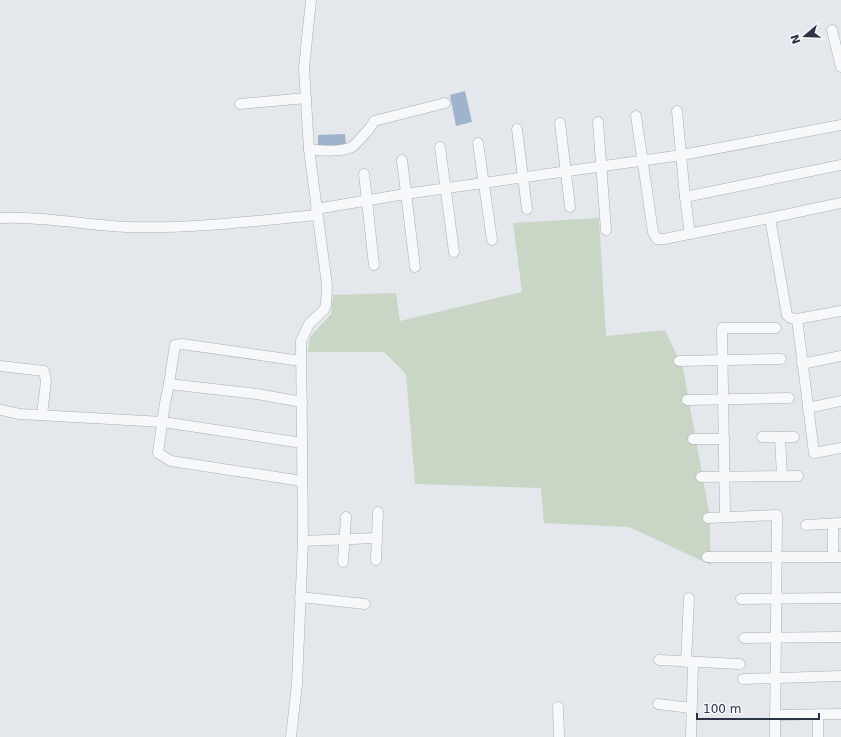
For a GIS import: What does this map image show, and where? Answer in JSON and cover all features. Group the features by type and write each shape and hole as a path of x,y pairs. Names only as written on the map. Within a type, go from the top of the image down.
{"street":[{"path":"291,737 297,684 303,541 301,341 309,324 324,310 327,298 327,285 309,149 304,68 311,0"},
{"path":"832,30 841,66"},
{"path":"240,104 306,98"},
{"path":"309,149 339,150 351,148 367,133 374,121 445,103"},
{"path":"677,111 690,234"},
{"path":"636,116 655,237 657,239 660,240 841,203"},
{"path":"598,122 606,230"},
{"path":"560,123 570,207"},
{"path":"0,218 38,218 126,227 181,227 317,212 368,200 405,194 682,155 841,125"},
{"path":"517,129 527,209"},
{"path":"478,143 492,240"},
{"path":"440,147 454,252"},
{"path":"402,160 415,267"},
{"path":"685,197 841,165"},
{"path":"364,174 374,265"},
{"path":"770,218 787,315 797,320 841,310"},
{"path":"797,320 814,453 841,448"},
{"path":"724,517 722,328 776,328"},
{"path":"301,361 182,344 175,345 158,453 172,461 302,481"},
{"path":"802,364 841,356"},
{"path":"679,361 781,359"},
{"path":"0,366 44,372 46,381 42,415"},
{"path":"169,384 257,394 302,402"},
{"path":"687,400 789,398"},
{"path":"808,408 841,401"},
{"path":"0,410 20,414 163,422 302,443"},
{"path":"762,437 794,437"},
{"path":"780,437 782,476"},
{"path":"693,439 724,439"},
{"path":"701,477 798,476"},
{"path":"376,560 378,512"},
{"path":"708,518 777,515 775,737"},
{"path":"343,562 346,517"},
{"path":"707,557 837,557 837,523 806,525"},
{"path":"303,541 376,538"},
{"path":"300,597 366,604"},
{"path":"689,598 691,737"},
{"path":"741,599 841,598"},
{"path":"744,638 841,636"},
{"path":"659,660 690,663 740,664"},
{"path":"743,679 841,676"},
{"path":"658,704 691,708"},
{"path":"558,707 559,737"},
{"path":"818,714 818,737"},
{"path":"775,715 841,714"}],"green space":[{"path":"599,218 606,336 665,330 683,368 709,512 711,565 629,527 544,523 541,488 415,484 406,374 384,352 308,352 310,337 331,314 333,295 396,293 400,321 522,292 513,223"}],"water":[{"path":"465,91 472,122 456,126 450,95"},
{"path":"345,134 346,145 318,146 318,135"}]}
